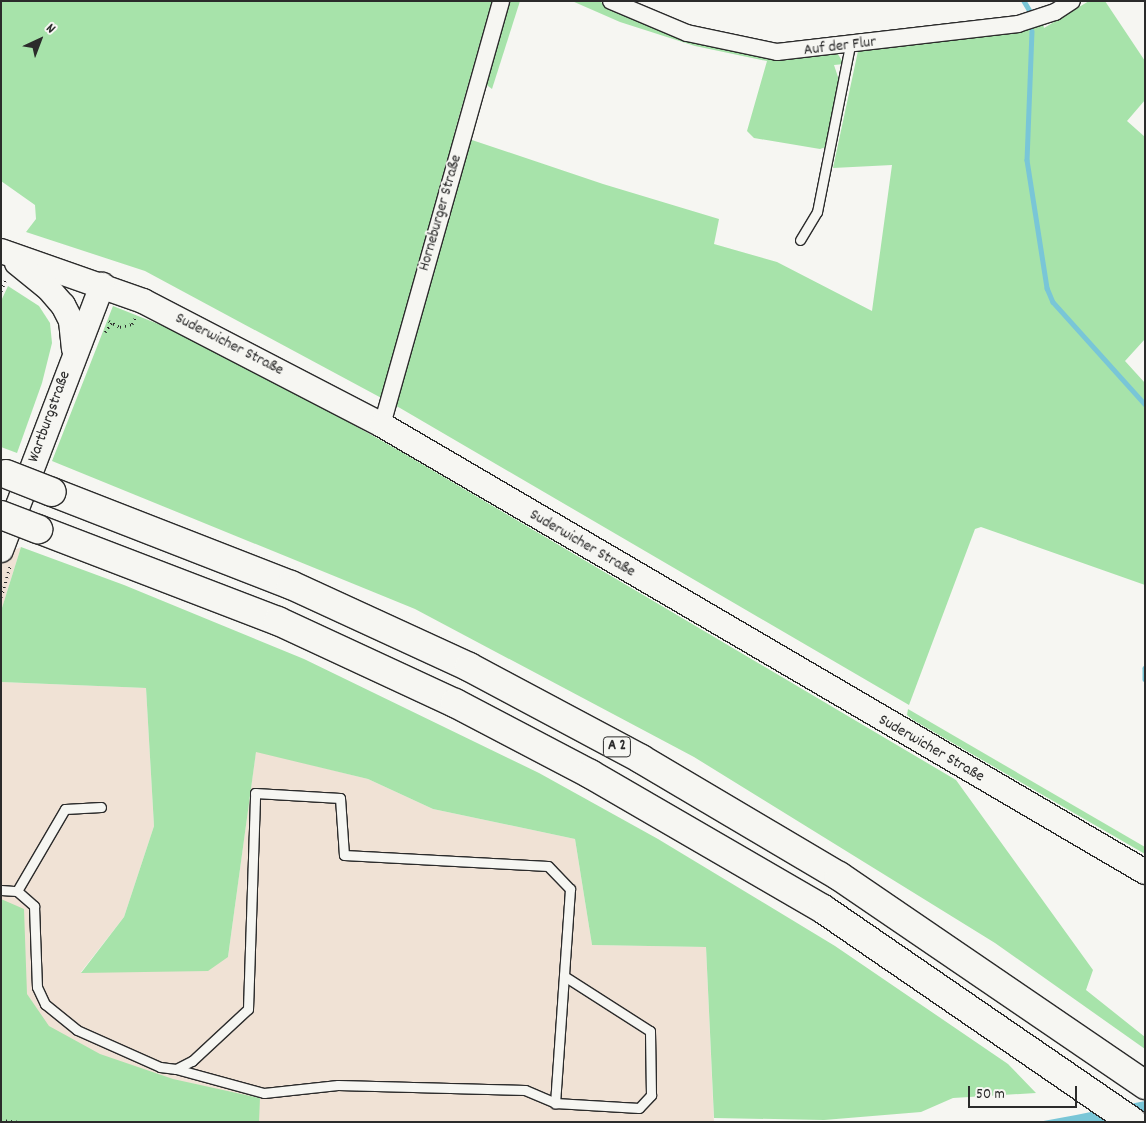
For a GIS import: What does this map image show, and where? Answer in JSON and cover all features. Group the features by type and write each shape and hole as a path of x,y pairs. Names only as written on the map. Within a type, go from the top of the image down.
{"highway":[{"name":"A 2","path":"3,473 291,585 469,667 641,759 839,876 1142,1083"},
{"name":"A 2","path":"1,514 278,621 455,703 590,774 822,909 1133,1122"}],"main road":[{"name":"Suderwicher Straße","path":"1,251 102,285 143,302 266,363 382,426 1145,872"},
{"path":"1,251 56,295 71,321 74,353"},
{"name":"Wartburgstraße","path":"1,550 90,311 102,285"}],"street":[{"name":"Horneburger Straße","path":"382,426 501,1"},
{"name":"Auf der Flur","path":"611,1 688,33 777,52 850,46 1018,24 1055,12 1072,1"}],"lane":[{"path":"800,240 817,212 850,46"},
{"path":"176,1069 192,1061 248,1009 255,793 340,798 344,855 548,866 570,889 555,1103"},
{"path":"17,891 65,809 101,808"},
{"path":"1,890 17,891 34,906 37,988 45,1004 77,1030 160,1067 176,1069 264,1094 338,1085 524,1090 555,1103 639,1108 651,1096 650,1031 564,976"}],"path":[{"path":"1,291 7,277"},
{"path":"90,311 120,327 132,324 143,302"},
{"path":"1,1120 20,1122"}],"shaded area":[{"path":"21,547 1,611 1,556"},
{"path":"1,682 146,688 154,826 124,917 81,972 228,957 256,751 368,779 433,809 575,839 592,945 706,947 714,1122 1,1122"}],"green space":[{"path":"1,1 492,1 454,134 603,184 719,219 714,244 777,262 872,311 892,165 833,168 858,51 1043,24 1044,28 1089,1 1105,1 1145,61 1145,100 1127,121 1145,137 1145,339 1125,361 1145,383 1145,585 981,527 975,529 909,705 400,408 145,271 26,232 36,219 35,205 1,181"},
{"path":"509,1 520,1 492,89 484,83"},
{"path":"572,1 598,1 685,36 836,51 844,64 834,65 839,80 826,147 820,149 754,138 747,131 767,61 695,46 620,22"},
{"path":"8,286 39,306 50,323 52,343 42,383 17,453 1,447 1,301"},
{"path":"113,306 216,347 398,450 956,780 1093,970 1086,990 1145,1037 1145,1049 995,943 694,757 415,609 52,461"},
{"path":"21,547 124,585 304,659 539,773 658,839 835,946 1008,1064 1036,1093 953,1098 921,1112 824,1120 714,1118 706,947 592,945 575,839 433,809 368,779 256,752 228,957 208,971 81,973 124,917 154,826 146,688 1,682 1,611"},
{"path":"908,709 1145,847 1145,854 913,720 907,715"},
{"path":"1,899 24,909 27,994 49,1026 100,1054 173,1079 260,1098 259,1122 1,1122"}],"water":[{"path":"1145,1101 1145,1122 1038,1122 1076,1115"}],"waterway":[{"path":"1024,1 1030,11"},
{"path":"1032,31 1027,160 1047,288 1053,302 1145,404"},
{"path":"1145,668 1145,679"}]}
